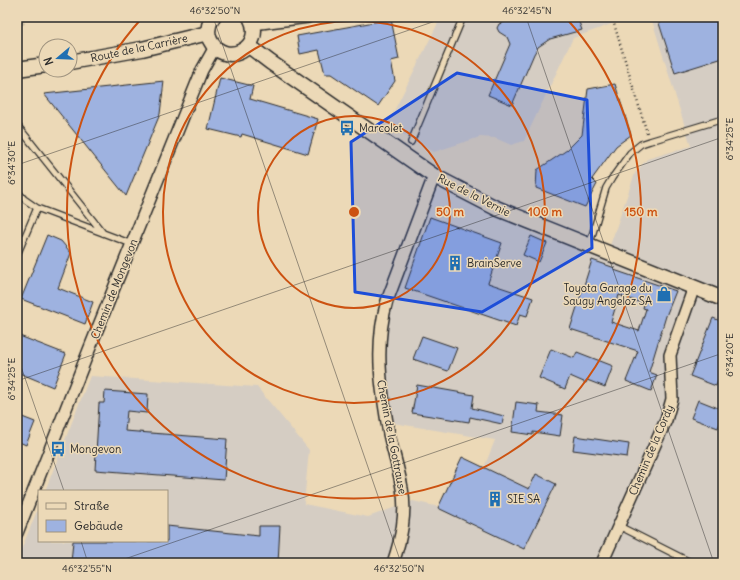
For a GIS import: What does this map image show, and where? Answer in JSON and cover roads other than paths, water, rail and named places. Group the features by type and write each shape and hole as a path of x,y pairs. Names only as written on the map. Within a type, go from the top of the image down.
{"street":[{"path":"213,17 209,25 209,38 215,47 221,52 228,54 236,54 249,46 253,39 254,32 252,21 308,17"},
{"name":"Route de la Carrière","path":"78,61 142,49 208,33"},
{"name":"Rue de la Vernie","path":"249,46 434,176 496,208 723,299"},
{"name":"Chemin de Mongevon","path":"17,533 202,70 215,47"},
{"path":"17,69 38,66"},
{"name":"Chemin de la Gottrause","path":"393,563 401,536 404,500 403,488 390,436 382,393 379,349 380,335 383,314 387,301 434,176"},
{"name":"Chemin de la Cordy","path":"602,563 666,420 671,405 672,392 670,355 694,287"}],"lane":[{"path":"411,142 463,17"},
{"path":"589,246 606,188 630,153 640,144 723,118"},
{"path":"17,125 104,234"},
{"path":"17,191 24,199 37,208 132,244"},
{"path":"17,255 37,208"},
{"path":"619,526 692,563"}],"tunnel":[{"path":"17,19 22,17"}],"place":[{"name":"Marcolet","path":"347,128"},
{"name":"BrainServe","path":"455,263"},
{"name":"Toyota Garage du Saugy Angeloz SA","path":"664,294"},
{"name":"Mongevon","path":"58,449"},
{"name":"SIE SA","path":"495,499"}]}
